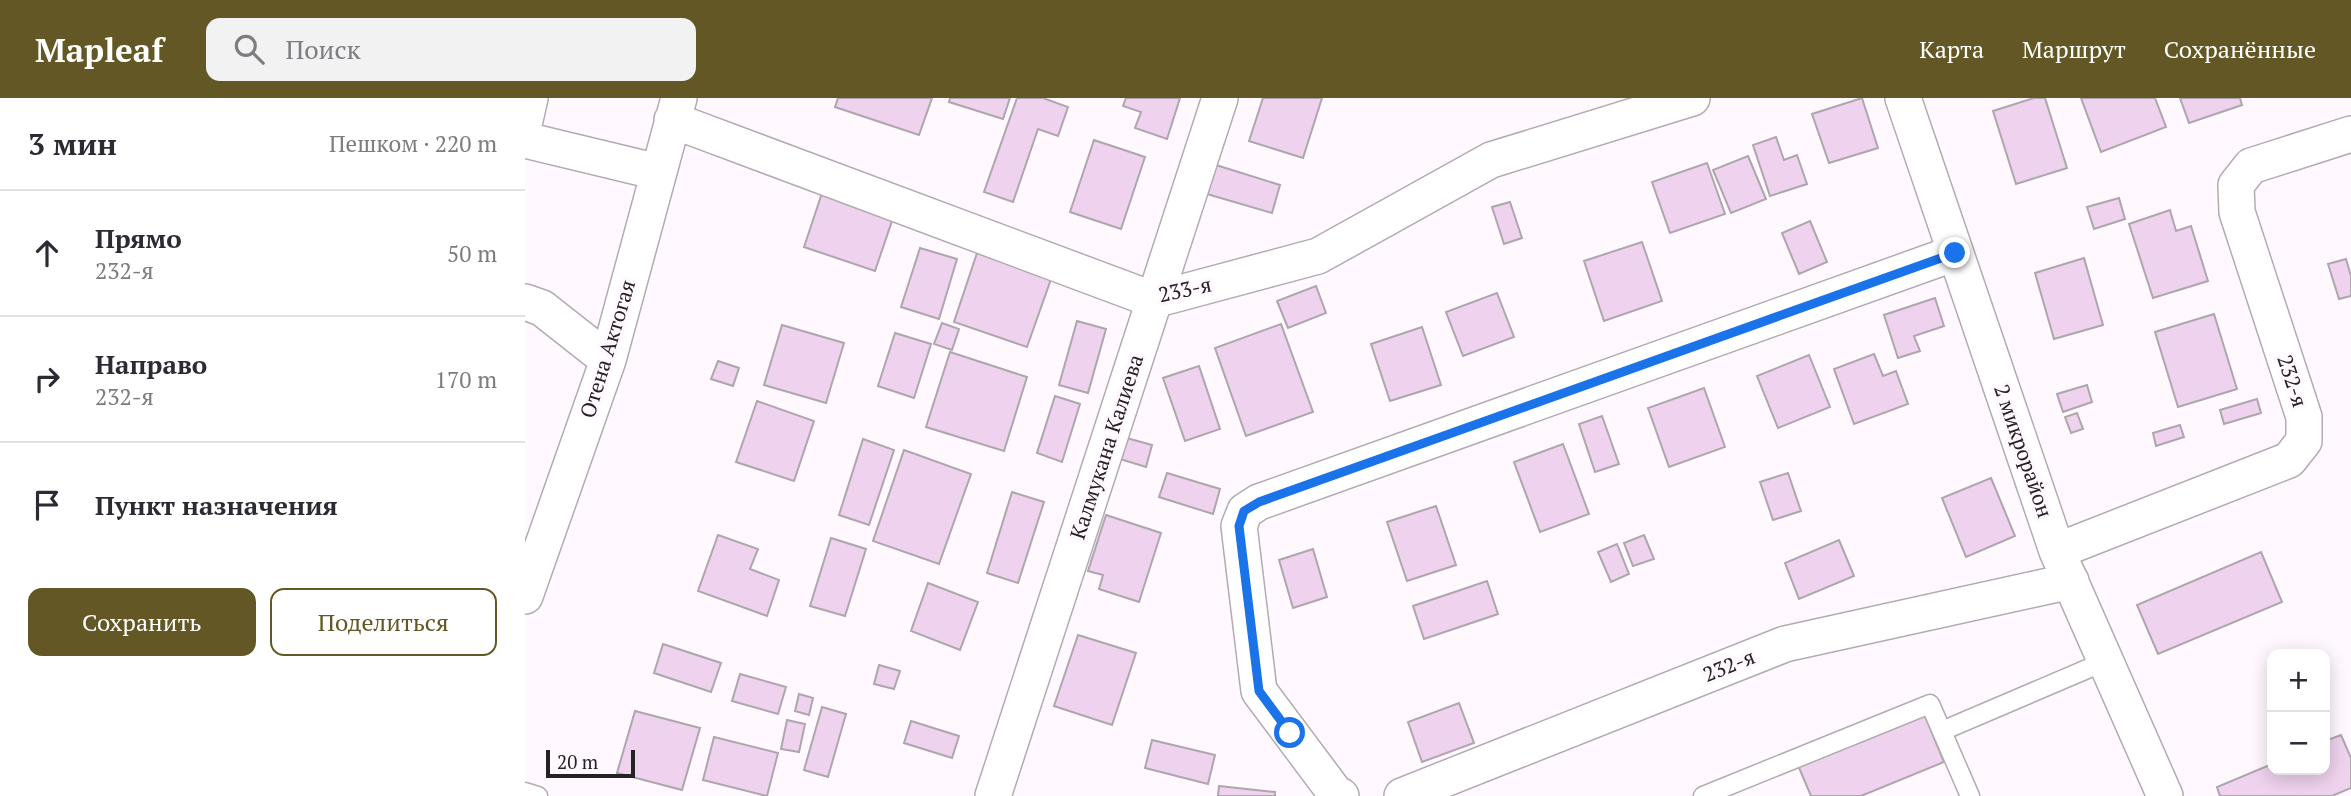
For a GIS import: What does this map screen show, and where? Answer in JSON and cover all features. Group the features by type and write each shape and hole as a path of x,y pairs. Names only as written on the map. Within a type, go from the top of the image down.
{"street":[{"path":"525,120 530,98"},
{"name":"Калмукана Калиева","path":"993,796 1220,98"},
{"name":"233-я","path":"676,109 1154,300 1318,256 1491,160 1692,98"},
{"name":"2 микрорайон","path":"1903,98 2064,566 2165,796"},
{"name":"Отена Актогая","path":"525,596 608,360 676,109"},
{"name":"232-я","path":"1402,796 1785,644 2064,566 2289,460 2304,441 2304,417 2237,212 2235,185 2251,166 2351,134"},
{"path":"525,140 658,172"},
{"path":"1337,796 1259,691 1239,526 1244,511 1259,502 1955,253"},
{"path":"531,297 608,360"}],"lane":[{"path":"1942,731 2106,661"},
{"path":"1703,796 1930,704 1970,796"},
{"path":"525,792 538,796"}],"building":[{"path":"838,98 932,98 919,135 835,107"},
{"path":"950,98 1010,98 1003,119 949,102"},
{"path":"1017,98 1043,98 1068,107 1058,136 1038,129 1013,202 984,192"},
{"path":"1126,98 1180,98 1167,139 1135,128 1141,112 1123,106"},
{"path":"1263,98 1322,98 1303,158 1249,141"},
{"path":"1862,98 1878,148 1829,163 1812,114"},
{"path":"2034,98 2045,98 2067,168 2016,184 1993,111"},
{"path":"2081,98 2155,98 2166,127 2101,152"},
{"path":"2180,98 2240,98 2242,105 2189,123"},
{"path":"1776,137 1784,160 1797,155 1807,184 1770,196 1753,145"},
{"path":"1094,140 1145,157 1121,229 1070,212"},
{"path":"1748,156 1766,199 1731,213 1713,170"},
{"path":"1707,163 1725,214 1670,233 1652,182"},
{"path":"1216,165 1280,185 1272,213 1207,194"},
{"path":"823,190 894,215 875,271 804,247"},
{"path":"2119,198 2125,219 2094,229 2087,207"},
{"path":"1510,202 1522,238 1504,244 1492,207"},
{"path":"2170,210 2176,231 2191,226 2208,281 2153,298 2129,224"},
{"path":"1810,221 1827,262 1799,274 1782,233"},
{"path":"1642,242 1662,301 1604,321 1584,261"},
{"path":"920,248 957,259 939,319 901,307"},
{"path":"977,253 1051,279 1027,347 954,322"},
{"path":"2084,258 2103,325 2054,339 2035,273"},
{"path":"2346,259 2351,276 2351,296 2339,299 2328,264"},
{"path":"1316,286 1326,313 1288,328 1277,301"},
{"path":"1497,293 1514,337 1463,356 1446,312"},
{"path":"1935,298 1944,326 1914,336 1920,351 1898,358 1884,315"},
{"path":"2214,314 2237,389 2178,407 2155,332"},
{"path":"1077,321 1106,329 1088,393 1059,385"},
{"path":"942,323 959,329 952,350 934,344"},
{"path":"1281,324 1313,412 1246,436 1215,348"},
{"path":"782,325 844,343 826,403 764,385"},
{"path":"1422,327 1441,385 1390,401 1371,344"},
{"path":"895,333 931,344 914,398 878,386"},
{"path":"950,352 1027,377 1004,451 926,427"},
{"path":"1874,354 1883,376 1896,371 1908,404 1854,424 1834,369"},
{"path":"1809,355 1830,407 1778,428 1757,376"},
{"path":"718,361 739,368 733,386 711,379"},
{"path":"1199,366 1220,429 1185,441 1163,378"},
{"path":"2087,385 2092,402 2063,412 2057,394"},
{"path":"1704,388 1725,447 1669,467 1648,408"},
{"path":"1055,396 1080,404 1062,462 1037,453"},
{"path":"2257,399 2261,413 2224,424 2220,410"},
{"path":"757,401 814,421 794,481 736,462"},
{"path":"2077,413 2083,429 2071,433 2065,417"},
{"path":"1602,416 1619,464 1595,472 1579,424"},
{"path":"2180,425 2184,437 2156,446 2153,433"},
{"path":"1123,437 1152,445 1146,467 1117,458"},
{"path":"863,439 894,450 869,525 839,515"},
{"path":"1563,444 1589,514 1540,532 1514,462"},
{"path":"904,450 971,474 939,564 873,541"},
{"path":"1167,473 1220,489 1213,514 1159,497"},
{"path":"1788,473 1801,511 1773,520 1760,482"},
{"path":"1991,478 2015,536 1966,557 1942,498"},
{"path":"1012,492 1044,502 1018,583 987,573"},
{"path":"1436,506 1456,565 1407,581 1387,522"},
{"path":"1106,515 1161,533 1139,602 1099,589 1103,575 1088,571"},
{"path":"718,535 758,549 750,569 779,580 767,616 698,591"},
{"path":"1644,535 1654,559 1633,566 1624,543"},
{"path":"831,538 866,549 845,616 810,606"},
{"path":"1839,540 1854,576 1799,599 1785,563"},
{"path":"1617,544 1629,574 1611,582 1598,552"},
{"path":"1313,549 1327,597 1293,608 1279,560"},
{"path":"2261,552 2282,602 2158,654 2137,605"},
{"path":"1487,581 1498,614 1424,639 1413,606"},
{"path":"928,583 978,602 960,650 911,631"},
{"path":"1078,635 1136,653 1112,725 1054,706"},
{"path":"663,644 721,663 711,692 654,673"},
{"path":"879,665 900,671 894,689 874,684"},
{"path":"740,674 786,687 778,714 732,701"},
{"path":"799,694 813,698 809,715 795,711"},
{"path":"1459,703 1474,743 1422,762 1408,722"},
{"path":"822,707 846,714 828,777 804,770"},
{"path":"635,711 700,728 682,790 617,773"},
{"path":"1923,711 1944,762 1861,796 1811,796 1797,763"},
{"path":"787,720 805,724 799,752 781,749"},
{"path":"911,721 959,736 952,758 904,743"},
{"path":"2341,735 2351,758 2351,788 2332,796 2220,796 2217,787 2267,766 2267,775 2330,775 2330,739"},
{"path":"714,737 778,753 767,796 703,780"},
{"path":"1152,740 1215,755 1208,784 1145,768"},
{"path":"1219,786 1275,792 1275,796 1218,796"}],"route":[{"path":"1290,733 1259,691 1239,526 1244,511 1259,502 1955,253"}]}
